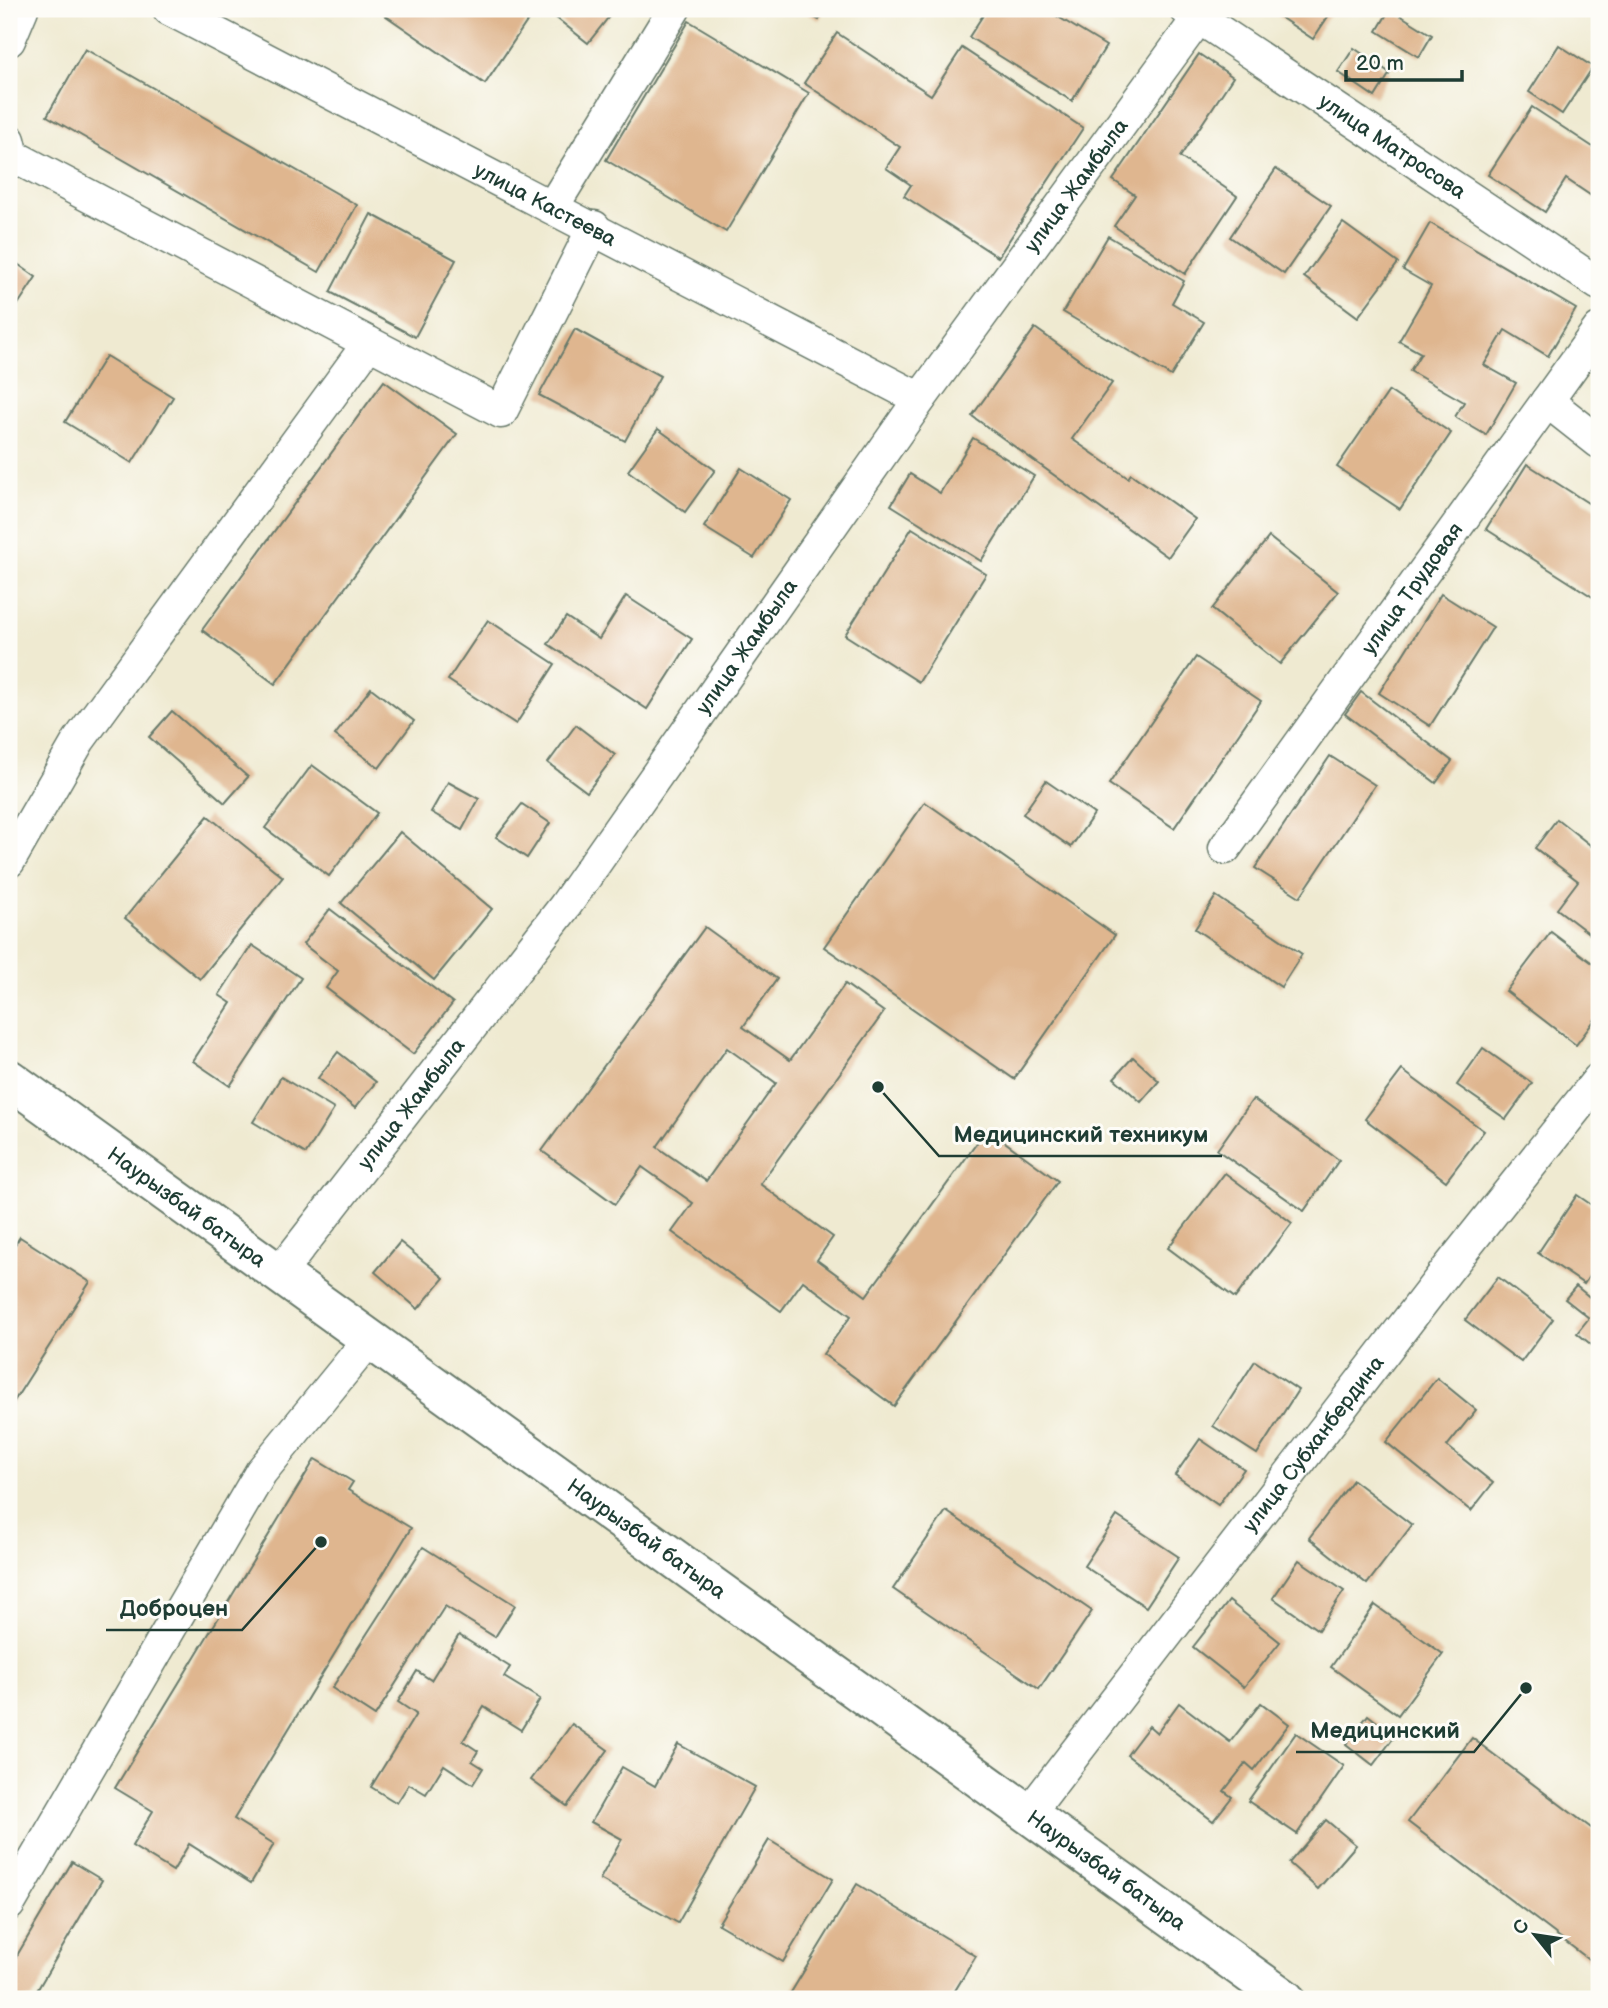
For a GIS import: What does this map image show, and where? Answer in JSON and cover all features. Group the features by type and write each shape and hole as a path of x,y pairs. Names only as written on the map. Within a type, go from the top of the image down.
{"main road":[{"name":"Наурызбай батыра","path":"9,1079 1285,1999"}],"street":[{"path":"9,40 22,9"},
{"name":"улица Кастеева","path":"169,9 594,227 920,399"},
{"path":"553,206 674,9"},
{"name":"улица Матросова","path":"1196,12 1599,284"},
{"name":"улица Жамбыла","path":"278,1275 565,906 920,399 1196,12"},
{"path":"9,140 13,156 501,412 594,227"},
{"name":"улица Трудовая","path":"1224,848 1599,329"},
{"path":"9,861 79,740 369,343"},
{"path":"1547,401 1599,442"},
{"name":"улица Субханбердина","path":"1029,1814 1447,1270 1599,1079"},
{"path":"9,1904 261,1472 369,1340"}],"building":[{"path":"376,9 519,9 530,17 485,84"},
{"path":"545,9 615,9 588,43"},
{"path":"800,9 825,9 819,20"},
{"path":"987,9 1045,9 1106,46 1072,101 969,37"},
{"path":"1268,9 1333,9 1313,39"},
{"path":"1390,9 1432,35 1419,57 1377,31"},
{"path":"689,21 809,93 726,232 606,160"},
{"path":"837,33 931,95 962,48 1083,128 998,257 904,196 911,185 886,168 900,147 804,83"},
{"path":"1559,45 1593,67 1562,114 1529,92"},
{"path":"1354,48 1390,73 1375,97 1338,72"},
{"path":"85,49 357,205 319,272 47,116"},
{"path":"1199,54 1233,77 1180,157 1237,196 1185,274 1114,226 1135,195 1113,180"},
{"path":"1532,107 1599,151 1599,193 1596,199 1566,179 1545,212 1488,175"},
{"path":"1276,169 1331,206 1284,274 1230,237"},
{"path":"371,214 456,260 415,337 330,292"},
{"path":"1343,223 1398,263 1358,317 1304,277"},
{"path":"1430,223 1576,309 1548,356 1505,330 1484,365 1516,383 1486,435 1455,417 1464,402 1410,371 1421,353 1399,341 1431,286 1403,270"},
{"path":"1108,236 1184,281 1172,303 1204,322 1171,376 1063,312"},
{"path":"9,258 36,277 9,318"},
{"path":"1035,328 1112,383 1072,439 1128,478 1131,474 1195,519 1168,557 972,416"},
{"path":"575,329 660,376 625,441 539,395"},
{"path":"106,356 173,397 132,463 65,422"},
{"path":"384,381 457,434 275,684 202,630"},
{"path":"1389,391 1451,433 1400,509 1337,467"},
{"path":"658,429 715,470 685,512 628,471"},
{"path":"973,438 1034,476 981,561 891,505 910,474 940,493"},
{"path":"1527,464 1599,510 1599,601 1486,529"},
{"path":"741,468 791,500 754,558 704,527"},
{"path":"912,528 986,574 919,682 845,635"},
{"path":"1269,537 1338,592 1280,664 1212,609"},
{"path":"1441,594 1493,627 1430,726 1379,693"},
{"path":"626,596 692,639 647,709 548,644 566,617 599,639"},
{"path":"488,620 555,664 516,724 448,680"},
{"path":"1196,657 1261,701 1174,828 1109,784"},
{"path":"371,688 414,721 379,768 335,735"},
{"path":"1361,692 1452,761 1436,783 1345,714"},
{"path":"172,711 248,777 225,803 149,737"},
{"path":"576,725 615,755 587,792 548,763"},
{"path":"1330,756 1375,785 1300,897 1255,868"},
{"path":"312,765 377,813 329,876 265,828"},
{"path":"1046,781 1094,814 1071,847 1023,814"},
{"path":"448,782 479,799 462,830 431,812"},
{"path":"925,802 1115,935 1014,1079 824,947"},
{"path":"522,804 550,823 527,858 496,837"},
{"path":"208,816 283,877 200,979 125,918"},
{"path":"1557,819 1599,852 1599,941 1557,909 1578,881 1535,848"},
{"path":"400,832 492,909 434,980 341,903"},
{"path":"1216,896 1302,954 1281,987 1195,929"},
{"path":"330,909 453,1003 413,1054 326,988 338,971 303,944"},
{"path":"705,927 777,979 743,1027 790,1060 845,984 884,1012 760,1184 833,1237 817,1260 866,1296 987,1129 1058,1181 894,1406 823,1354 851,1316 803,1281 781,1311 672,1232 693,1203 642,1167 615,1204 542,1151","holes":["727,1048 776,1083 706,1181 657,1147"]},
{"path":"1551,932 1599,968 1599,1014 1576,1045 1506,991"},
{"path":"252,945 301,978 230,1086 193,1061 231,1003 219,995"},
{"path":"1483,1048 1532,1083 1506,1119 1457,1085"},
{"path":"338,1052 376,1082 355,1108 318,1078"},
{"path":"1133,1057 1159,1081 1141,1102 1114,1078"},
{"path":"1402,1070 1484,1131 1446,1181 1365,1119"},
{"path":"281,1077 334,1109 306,1154 253,1122"},
{"path":"1253,1099 1339,1160 1304,1211 1217,1150"},
{"path":"1225,1173 1292,1223 1235,1298 1168,1248"},
{"path":"1577,1195 1599,1210 1599,1261 1584,1284 1538,1253"},
{"path":"20,1237 90,1282 9,1409 9,1254"},
{"path":"400,1242 444,1278 418,1309 375,1272"},
{"path":"1498,1277 1553,1319 1521,1362 1465,1320"},
{"path":"1576,1286 1592,1299 1599,1290 1599,1351 1577,1333 1589,1318 1565,1299"},
{"path":"1255,1361 1298,1390 1257,1454 1213,1426"},
{"path":"1437,1378 1476,1410 1447,1446 1493,1483 1471,1511 1386,1442"},
{"path":"1200,1439 1244,1469 1218,1505 1175,1475"},
{"path":"315,1459 353,1482 348,1490 411,1528 234,1819 274,1844 251,1883 189,1844 173,1871 132,1846 153,1811 115,1788"},
{"path":"1353,1480 1412,1525 1367,1584 1309,1538"},
{"path":"946,1511 1092,1611 1039,1689 893,1589"},
{"path":"1117,1516 1179,1557 1146,1607 1084,1566"},
{"path":"423,1547 515,1605 495,1637 445,1606 375,1716 332,1688"},
{"path":"1299,1560 1344,1591 1318,1630 1273,1598"},
{"path":"1229,1601 1280,1642 1244,1687 1193,1647"},
{"path":"1375,1605 1443,1654 1398,1715 1331,1667"},
{"path":"459,1635 510,1667 504,1677 540,1699 521,1730 484,1707 463,1741 478,1751 472,1761 483,1768 473,1784 444,1765 426,1794 409,1784 397,1803 371,1787 416,1714 398,1702 417,1671 431,1680"},
{"path":"1179,1703 1230,1742 1261,1703 1289,1724 1254,1770 1246,1763 1224,1791 1232,1797 1213,1821 1127,1755 1149,1726 1157,1733"},
{"path":"1368,1715 1395,1736 1373,1765 1346,1744"},
{"path":"572,1724 608,1750 567,1806 531,1780"},
{"path":"1296,1733 1344,1766 1297,1834 1248,1801"},
{"path":"1472,1738 1599,1834 1599,1967 1408,1822"},
{"path":"678,1744 755,1787 678,1923 600,1879 622,1839 591,1822 622,1767 655,1786"},
{"path":"1326,1820 1356,1845 1318,1889 1289,1863"},
{"path":"769,1840 833,1879 783,1962 718,1924"},
{"path":"72,1862 102,1880 32,1999 9,1999 9,1969"},
{"path":"857,1884 976,1956 950,1999 787,1999"}],"place":[{"name":"Медицинский техникум","path":"878,1087"},
{"name":"Доброцен","path":"321,1542"},
{"name":"Медицинский","path":"1526,1688"}]}
